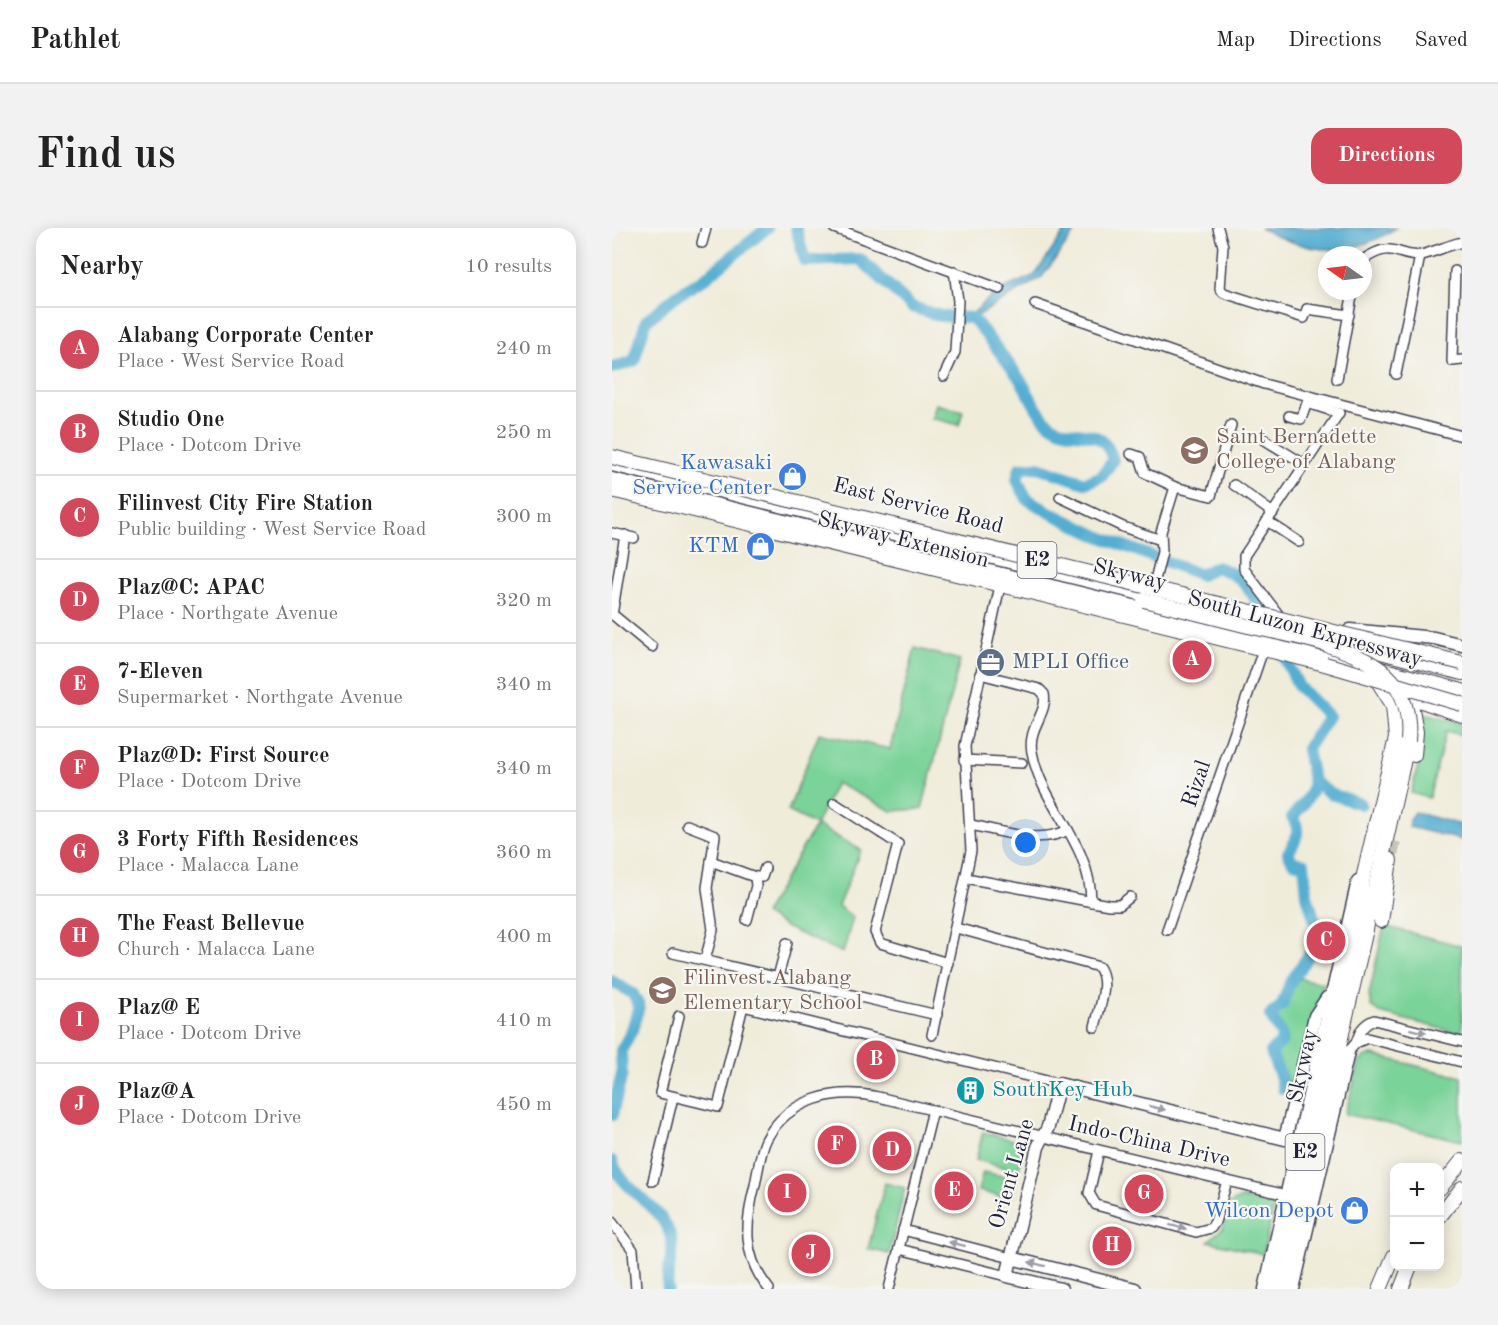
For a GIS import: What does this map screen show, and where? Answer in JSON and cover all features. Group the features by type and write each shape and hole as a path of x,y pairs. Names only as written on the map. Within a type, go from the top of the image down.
{"highway":[{"name":"Skyway Extension","path":"612,455 1462,663"},
{"name":"South Luzon Expressway","path":"612,464 1255,621 1278,618 1354,645 1462,673"},
{"name":"Skyway","path":"612,471 1312,640 1354,653 1372,663 1396,686 1402,698 1409,726 1408,741 1372,885"},
{"name":"South Luzon Expressway","path":"612,478 1265,644 1291,645 1347,659 1462,691"},
{"name":"Skyway","path":"612,478 1351,658 1370,668 1390,690 1398,707 1402,740 1367,920 1266,1288"},
{"name":"Skyway Extension","path":"612,491 1325,664 1462,704"},
{"path":"1354,645 1428,650 1462,659"},
{"path":"1347,659 1410,698 1462,715"},
{"path":"1367,920 1362,883 1396,738 1393,705 1374,675"},
{"path":"1367,920 1393,848 1415,750 1416,722 1410,698"},
{"name":"Skyway","path":"1283,1289 1341,1019"},
{"path":"1311,1081 1326,1032 1341,1019"},
{"name":"E2","path":"1341,1019 1352,1048"},
{"path":"1444,1183 1462,1161"},
{"path":"1444,1211 1462,1188"},
{"path":"1380,1289 1390,1267"},
{"path":"1401,1289 1408,1271"}],"main road":[{"name":"East Service Road","path":"612,455 1246,606 1278,618 1361,632 1434,639 1462,645"},
{"path":"612,491 1000,586 1265,644 1276,653 1338,669 1375,687 1388,705 1392,726 1383,777 1311,1081 1292,1140"},
{"path":"1266,1288 1286,1196 1292,1140 1315,1016 1331,992"},
{"path":"1293,1289 1352,1048"},
{"path":"1059,1084 1292,1140"},
{"name":"Orient Lane","path":"1007,1276 1042,1137 1048,1127 1059,1084"},
{"path":"1011,1258 1135,1289"},
{"path":"1007,1276 1061,1289"}],"street":[{"path":"702,243 706,228"},
{"path":"834,228 1000,289"},
{"path":"1218,228 1223,246 1220,289 1224,293 1304,318 1307,309 1350,315"},
{"path":"1372,254 1390,249 1420,256 1462,242"},
{"path":"1396,374 1420,256"},
{"path":"1455,270 1452,361 1462,360"},
{"path":"944,376 954,357 958,295 954,271"},
{"path":"1337,379 1352,300"},
{"path":"1035,304 1264,384 1462,436"},
{"path":"1278,618 1244,569 1244,556 1339,413 1307,403 1301,419 1289,417"},
{"path":"1131,454 1140,457 1145,473 1175,487 1211,496 1230,425"},
{"path":"1260,437 1304,464"},
{"path":"1234,485 1299,542"},
{"path":"1154,584 1160,561 1161,540 1175,487"},
{"path":"1060,497 1123,527 1161,540"},
{"path":"612,532 629,536 612,614 652,647"},
{"path":"932,1035 966,878 971,825 964,760 1000,586"},
{"name":"Rizal","path":"1167,930 1265,644"},
{"path":"980,674 1039,690 1044,694 1043,709 1030,738 1032,752 1038,772 1088,868 1091,902"},
{"path":"964,760 1022,763"},
{"path":"834,803 898,844 876,932 877,939 880,943 948,963"},
{"path":"687,825 714,834 707,888 713,930 705,960"},
{"path":"971,825 1038,837 1056,837 1068,830"},
{"path":"711,861 755,877 762,877 765,868"},
{"path":"747,920 756,886 755,877"},
{"path":"966,878 1091,902 1120,905 1130,897"},
{"path":"956,928 1099,967 1103,974 1104,985 1095,1027"},
{"path":"778,977 787,943"},
{"path":"673,953 937,1015"},
{"path":"679,1016 660,1093 718,1107 743,1006 1059,1084"},
{"path":"1352,1048 1365,1023 1374,1020 1462,1042"},
{"path":"1352,1048 1367,1038 1462,1062"},
{"name":"Indo-China Drive","path":"769,1289 751,1260 746,1236 747,1215 763,1151 776,1126 800,1106 829,1094 854,1092 1286,1196"},
{"path":"653,1181 673,1097"},
{"path":"889,1289 933,1110"},
{"path":"1099,1151 1089,1192 1096,1206 1196,1232 1211,1228 1215,1222 1227,1181"},
{"path":"612,1222 633,1250 636,1289"},
{"path":"903,1230 1011,1258"},
{"path":"898,1249 1007,1276"}],"green space":[{"path":"936,404 963,411 959,425 932,418"},
{"path":"915,648 960,660 922,809 892,811 836,783 816,825 788,811 819,733 890,749"},
{"path":"1419,713 1462,723 1462,735 1446,731 1429,798 1411,793 1422,734"},
{"path":"816,825 861,850 838,906 853,917 843,953 787,928 764,914"},
{"path":"1384,926 1462,946 1462,1034 1380,1013 1371,1006 1369,995"},
{"path":"1296,978 1324,983 1295,1104 1286,1075 1273,1054 1283,1043 1285,1034 1272,1015 1285,1005"},
{"path":"1373,1055 1462,1077 1462,1141 1345,1114 1359,1063 1365,1056"},
{"path":"983,1132 1025,1143 1018,1171 976,1160"},
{"path":"983,1172 1016,1179 1011,1199 978,1191"},
{"path":"885,1183 905,1188 889,1254 868,1249"},
{"path":"1242,1198 1274,1206 1263,1254 1208,1241 1223,1228 1231,1203"}],"water":[{"path":"1067,228 1078,228 1042,277 974,318 971,315 996,292 1035,275"},
{"path":"1260,228 1396,228 1357,246 1312,247"},
{"path":"1414,812 1462,825 1462,840 1409,827 1409,820"}],"waterway":[{"path":"612,368 634,361 646,321 676,296 704,279 767,228"},
{"path":"796,228 805,261 860,259 912,307 941,316 973,318"},
{"path":"973,318 1025,387 1047,422 1062,430 1096,437 1103,441 1113,460 1102,476 1085,483 1038,467 1020,468 1017,480 1027,499 1096,535 1201,575 1215,567 1225,570 1241,580 1247,587 1267,622"},
{"path":"1280,648 1299,687 1328,716 1307,749 1312,786 1307,799 1292,817 1297,831 1288,853 1293,862 1304,864 1307,895 1317,928 1312,950 1290,983 1282,1005 1270,1015 1282,1036 1281,1043 1271,1051 1283,1089"},
{"path":"1313,781 1331,794 1361,804"},
{"path":"612,981 633,994 639,1006 632,1030 621,1051 622,1074 612,1115"},
{"path":"612,1161 625,1182 652,1208 667,1227 672,1244 668,1289"}],"tunnel":[{"path":"1391,855 1394,841"}],"place":[{"name":"Saint Bernadette College of Alabang","path":"1195,450"},
{"name":"Kawasaki Service Center","path":"793,476"},
{"name":"KTM","path":"760,546"},
{"name":"Alabang Corporate Center","path":"1192,660"},
{"name":"MPLI Office","path":"991,662"},
{"name":"Filinvest City Fire Station","path":"1326,941"},
{"name":"Filinvest Alabang Elementary School","path":"662,991"},
{"name":"Studio One","path":"876,1060"},
{"name":"SouthKey Hub","path":"971,1090"},
{"name":"Plaz@D: First Source","path":"837,1145"},
{"name":"Plaz@C: APAC","path":"892,1151"},
{"name":"7-Eleven","path":"954,1191"},
{"name":"Plaz@ E","path":"787,1193"},
{"name":"3 Forty Fifth Residences","path":"1144,1194"},
{"name":"Wilcon Depot","path":"1355,1211"},
{"name":"The Feast Bellevue","path":"1112,1246"},
{"name":"Plaz@A","path":"811,1254"}]}
